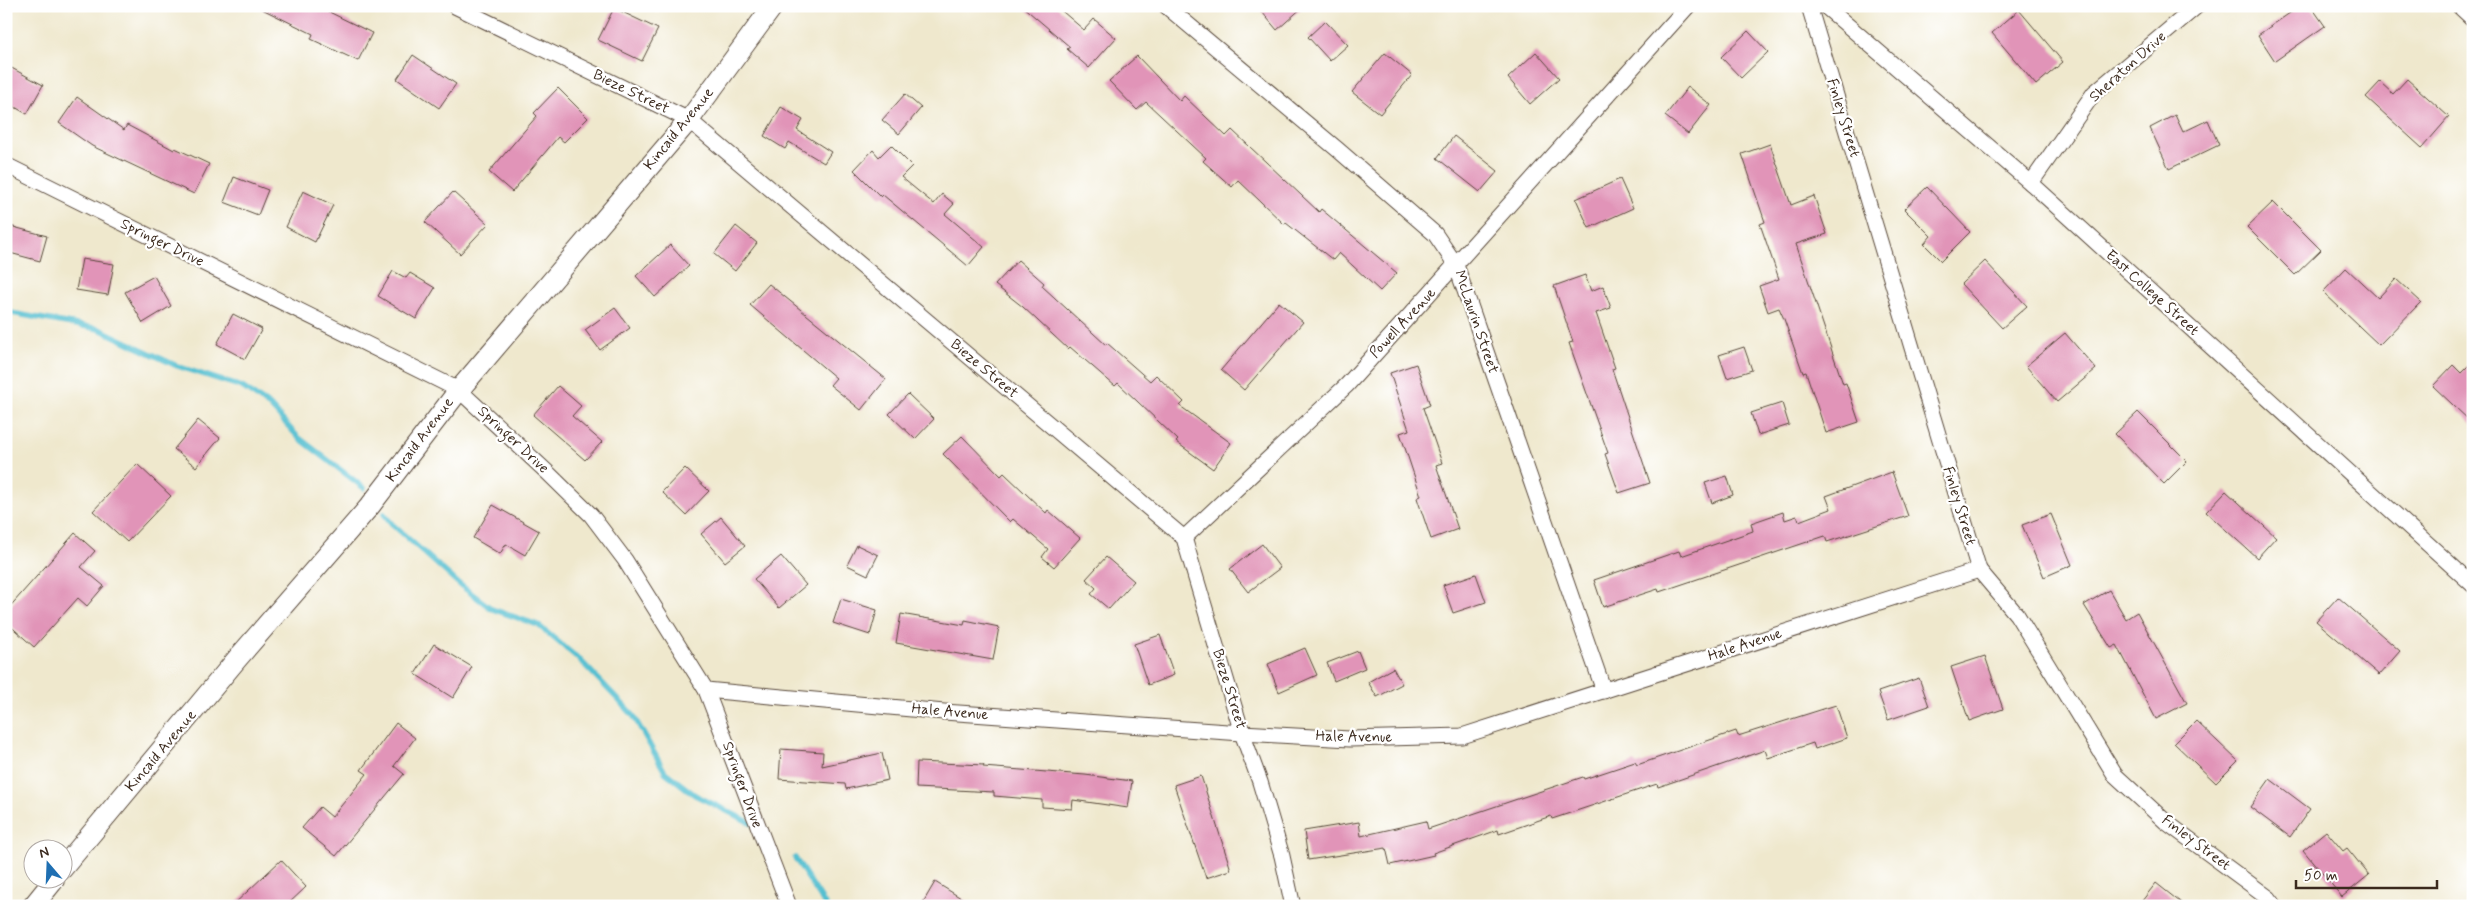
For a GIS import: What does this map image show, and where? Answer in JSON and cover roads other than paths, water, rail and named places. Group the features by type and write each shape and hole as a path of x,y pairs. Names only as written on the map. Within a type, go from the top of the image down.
{"street":[{"name":"Bieze Street","path":"455,6 689,120 1184,538 1242,733 1260,782 1282,856 1292,902 1291,906"},
{"name":"Kincaid Avenue","path":"72,857 232,665 370,506 458,390 689,120 773,6"},
{"name":"McLaurin Street","path":"1166,6 1435,234 1456,265 1604,691"},
{"name":"Powell Avenue","path":"1184,538 1347,385 1688,6"},
{"name":"Finley Street","path":"1809,6 1978,570 2018,615 2116,775 2166,822 2269,898 2275,906"},
{"name":"East College Street","path":"1825,6 2031,183 2473,585"},
{"name":"Sheraton Drive","path":"2031,183 2094,93 2197,6"},
{"path":"2459,6 2473,18"},
{"name":"Springer Drive","path":"6,165 458,390 591,515 637,577 706,690 789,906"},
{"name":"Hale Avenue","path":"706,690 944,712 1242,733 1350,739 1462,736 1978,570"},
{"path":"32,906 46,890"}],"waterway":[{"path":"6,312 99,329 177,366 242,387 270,406 298,437 364,488"},
{"path":"384,514 392,524 459,584 492,609 538,625 580,660 633,715 665,772 695,795 753,824"},
{"path":"795,858 826,906"}]}
